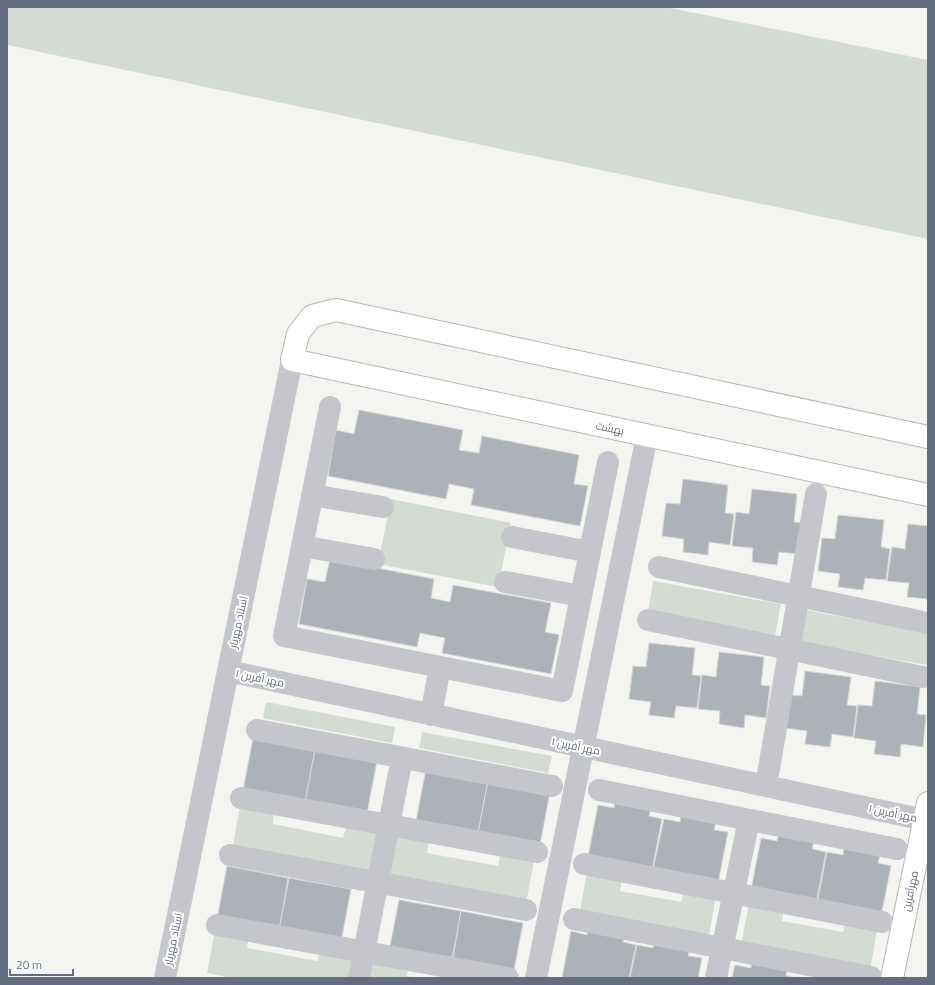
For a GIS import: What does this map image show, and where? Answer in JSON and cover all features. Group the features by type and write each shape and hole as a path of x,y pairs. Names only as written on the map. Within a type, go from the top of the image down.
{"main road":[{"path":"292,360 298,334 312,316 336,310 928,437"},
{"name":"بهشت","path":"292,360 928,495"},
{"name":"مهرآفرین","path":"882,978 926,812"}],"street":[{"name":"استاد مهریار","path":"165,978 292,360"},
{"path":"330,407 284,636 440,667 562,691 608,462"},
{"path":"536,978 647,436"},
{"path":"766,786 800,596 816,494"},
{"path":"312,495 383,507"},
{"path":"512,537 590,552"},
{"path":"302,546 374,559"},
{"path":"659,567 928,623"},
{"path":"505,582 581,596"},
{"path":"648,620 923,676"},
{"path":"431,714 440,667"},
{"name":"مهر آفرین ۱","path":"228,671 766,786 926,812"},
{"path":"257,730 552,786"},
{"path":"359,978 402,758"},
{"path":"599,790 897,849"},
{"path":"241,798 537,852"},
{"path":"716,978 749,820"},
{"path":"230,856 526,910"},
{"path":"584,864 882,922"},
{"path":"574,919 882,978"},
{"path":"217,925 508,978"}],"shaded area":[{"path":"7,7 665,7 928,60 928,239 7,45"},
{"path":"391,499 511,523 498,587 378,564"},
{"path":"653,581 781,604 775,636 648,612"},
{"path":"805,610 928,633 927,665 800,642"},
{"path":"266,702 395,727 392,743 263,718"},
{"path":"422,732 552,756 548,773 419,748"},
{"path":"240,807 274,813 273,824 343,838 346,826 379,832 371,875 232,850"},
{"path":"395,835 429,841 427,853 498,866 500,854 534,860 526,904 387,878"},
{"path":"587,873 622,879 620,891 681,902 684,890 716,896 708,940 579,916"},
{"path":"749,903 784,909 782,921 843,932 846,920 878,926 870,970 741,946"},
{"path":"215,930 249,937 247,948 318,961 320,950 354,956 350,978 232,978 207,973"},
{"path":"374,958 409,965 407,976 415,978 370,978"}],"building":[{"path":"359,410 463,430 459,450 479,453 482,436 579,455 574,484 588,486 580,526 471,505 474,489 449,484 446,499 328,476 336,430 354,434"},
{"path":"683,479 728,485 725,513 734,514 730,545 709,542 708,555 683,552 684,539 662,536 666,503 680,504"},
{"path":"752,489 797,494 794,522 804,523 800,554 779,552 777,565 752,562 753,548 732,546 736,512 749,514"},
{"path":"838,515 884,520 881,547 890,549 886,580 865,578 863,590 838,587 840,574 818,571 822,538 835,539"},
{"path":"908,524 928,526 928,599 907,597 909,583 887,581 892,547 905,549"},
{"path":"330,559 434,579 431,598 450,602 453,585 551,603 545,632 559,635 551,674 442,653 445,638 420,633 417,647 299,624 307,579 325,582"},
{"path":"649,643 695,648 692,675 701,676 697,708 676,706 674,718 649,715 651,702 629,699 633,666 646,667"},
{"path":"719,652 764,657 761,685 770,686 766,718 745,715 744,728 719,724 720,711 698,709 702,675 716,677"},
{"path":"805,671 851,677 847,705 857,706 853,737 832,734 830,747 805,744 807,731 785,728 789,695 802,696"},
{"path":"875,681 920,687 917,714 926,715 923,747 901,744 900,757 874,754 876,741 854,738 858,705 872,706"},
{"path":"253,738 315,750 305,802 243,791"},
{"path":"315,750 377,761 367,813 305,802"},
{"path":"426,769 488,781 478,833 416,821"},
{"path":"488,781 550,792 540,844 478,833"},
{"path":"615,801 651,808 649,816 662,819 652,870 588,857 598,805 614,808"},
{"path":"681,815 716,821 714,830 728,832 718,883 653,870 664,819 680,822"},
{"path":"779,834 814,841 812,849 826,852 816,903 751,890 761,838 777,841"},
{"path":"844,848 880,854 878,863 891,866 881,916 817,904 827,852 843,855"},
{"path":"227,866 288,878 279,930 217,919"},
{"path":"289,878 351,889 341,942 279,930"},
{"path":"399,900 461,911 451,964 389,952"},
{"path":"461,911 523,923 513,975 452,964"},
{"path":"589,927 624,934 623,942 636,945 629,978 562,978 571,931 587,935"},
{"path":"655,941 690,948 688,956 702,958 698,978 630,978 637,945 653,948"},
{"path":"752,961 787,968 786,976 798,978 732,978 735,965 751,968"}]}
